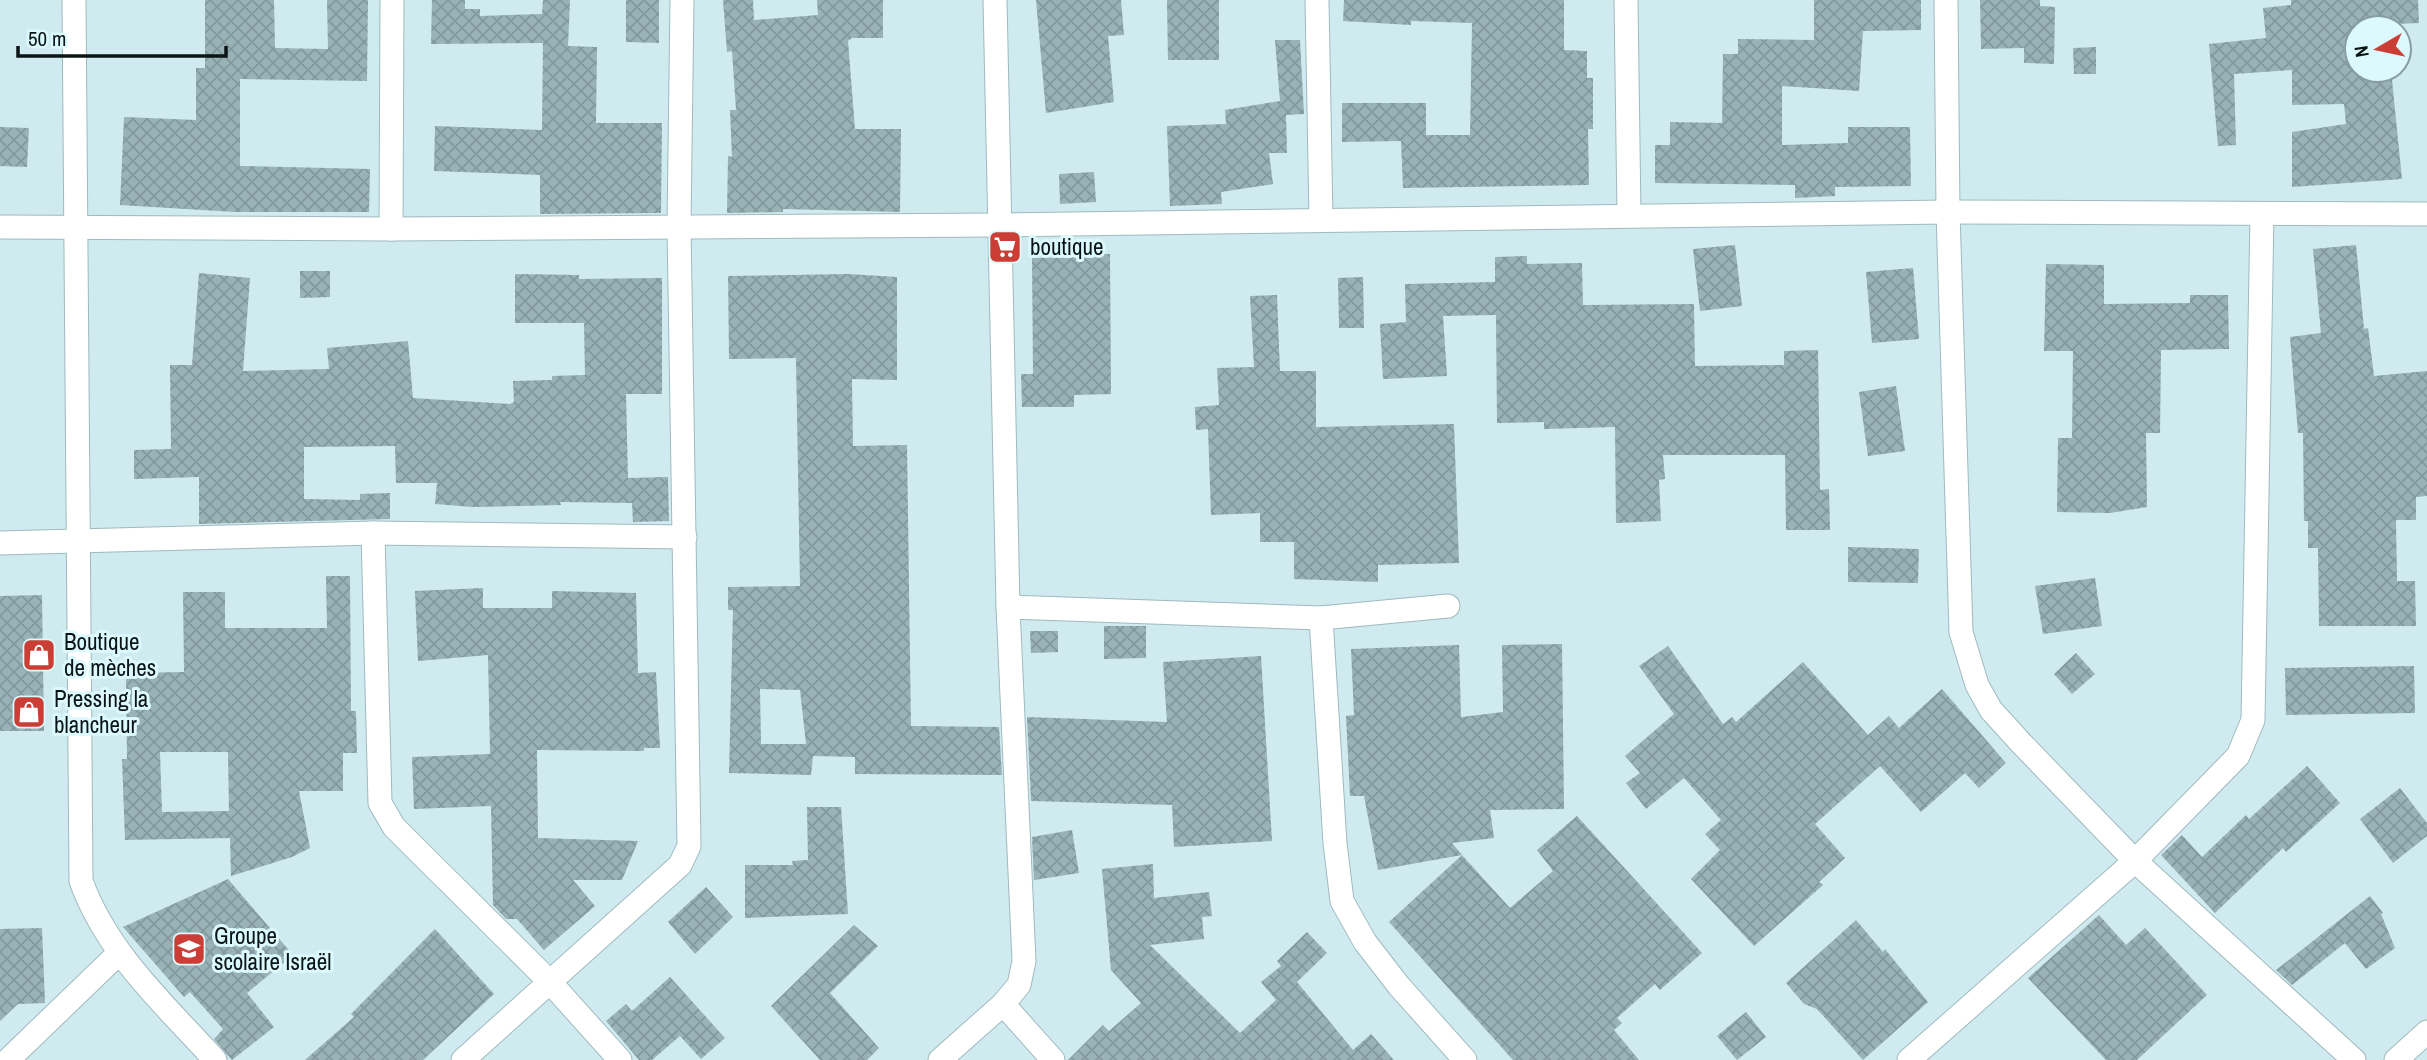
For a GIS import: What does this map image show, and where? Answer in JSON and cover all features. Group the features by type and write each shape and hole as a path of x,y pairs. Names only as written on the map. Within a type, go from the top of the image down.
{"street":[{"path":"74,0 81,881 91,909 119,953 215,1060"},
{"path":"391,229 392,0"},
{"path":"463,1060 681,865 689,846 679,226 682,0"},
{"path":"940,1060 1003,1004 1019,985 1024,961 1008,607 995,0"},
{"path":"1317,0 1321,220"},
{"path":"1626,0 1629,215"},
{"path":"1946,0 1948,212 1961,632 1977,685 1990,710 2135,861 2354,1060"},
{"path":"0,227 77,225 391,229 999,225 1948,212 2427,214"},
{"path":"1909,1060 2135,861 2238,756 2253,720 2262,214"},
{"path":"0,542 373,533 685,537"},
{"path":"373,533 380,803 394,827 549,981 620,1060"},
{"path":"1008,607 1321,618 1448,606"},
{"path":"1321,618 1335,843 1342,901 1365,942 1399,986 1465,1060"},
{"path":"8,1060 119,953"},
{"path":"1003,1004 1053,1060"},
{"path":"2396,1060 2427,1032"}],"building":[{"path":"205,0 274,0 275,48 328,49 327,0 368,0 367,81 240,79 240,166 370,169 369,212 235,212 120,205 124,117 196,120 196,68 205,68"},
{"path":"432,0 465,0 465,9 480,9 480,16 542,14 543,0 570,0 568,46 597,47 596,123 662,123 661,213 540,214 540,175 434,171 435,126 542,130 543,43 431,44"},
{"path":"626,0 659,0 659,43 626,42"},
{"path":"723,0 753,0 754,20 818,15 817,0 883,0 883,38 852,38 848,41 855,129 901,129 900,212 783,209 783,212 727,213 728,156 732,157 730,110 736,110 732,51 727,52"},
{"path":"1036,0 1121,0 1124,35 1108,36 1114,102 1046,113"},
{"path":"1167,0 1219,0 1219,60 1168,60"},
{"path":"1344,0 1564,0 1564,50 1587,51 1587,78 1593,78 1593,129 1588,129 1589,185 1403,188 1401,141 1342,142 1342,103 1426,103 1426,135 1470,135 1472,23 1411,21 1411,25 1343,21"},
{"path":"1814,0 1921,0 1921,30 1863,31 1859,91 1782,86 1782,145 1848,143 1848,127 1910,127 1911,186 1835,187 1835,196 1795,198 1795,185 1655,183 1655,145 1670,145 1670,122 1722,123 1723,54 1738,54 1738,39 1814,40"},
{"path":"1980,0 2040,0 2040,6 2055,7 2054,64 2024,63 2024,48 1981,49"},
{"path":"2291,0 2418,0 2419,23 2413,23 2413,14 2343,14 2343,84 2392,84 2402,179 2292,187 2292,132 2346,124 2344,104 2292,105 2292,70 2234,74 2236,145 2218,146 2209,44 2266,38 2263,8 2291,5"},
{"path":"1275,40 1300,40 1304,114 1286,115 1287,153 1269,153 1273,184 1221,192 1222,204 1170,206 1167,126 1226,124 1225,110 1280,101"},
{"path":"2096,47 2096,74 2074,74 2073,48"},
{"path":"0,127 29,128 27,167 0,166"},
{"path":"1094,172 1096,202 1060,204 1059,174"},
{"path":"1735,245 1742,306 1700,311 1693,249"},
{"path":"2356,245 2364,329 2368,328 2374,376 2427,371 2427,496 2416,497 2416,520 2396,520 2397,581 2415,581 2416,626 2319,626 2318,548 2308,548 2308,521 2304,521 2303,433 2298,433 2290,337 2321,333 2313,249"},
{"path":"1080,254 1110,254 1111,394 1074,395 1074,407 1022,407 1021,374 1033,374 1032,258 1080,257"},
{"path":"1527,256 1527,264 1582,263 1583,305 1694,304 1695,366 1784,365 1784,351 1818,350 1820,490 1829,489 1830,530 1786,530 1785,455 1663,455 1665,479 1659,480 1661,521 1616,523 1615,427 1544,429 1544,422 1497,423 1496,315 1443,316 1447,376 1383,379 1380,324 1406,322 1405,284 1495,282 1495,257"},
{"path":"2046,264 2104,265 2104,304 2190,303 2190,295 2228,295 2229,349 2161,350 2160,433 2146,433 2147,507 2110,513 2057,512 2058,438 2072,438 2073,351 2044,351"},
{"path":"1913,268 1919,339 1872,343 1866,272"},
{"path":"300,271 330,271 330,297 300,298"},
{"path":"199,273 250,278 243,371 329,369 327,348 408,341 413,398 510,404 514,402 513,381 552,380 552,376 585,375 584,323 515,323 515,274 579,275 579,279 662,278 662,394 626,394 628,478 668,477 669,521 633,522 632,503 560,502 561,505 473,507 435,504 437,483 396,483 395,446 304,447 304,499 360,500 360,494 390,493 390,519 199,524 199,477 134,479 134,450 171,449 170,365 192,365"},
{"path":"848,274 897,277 897,380 852,379 853,446 907,445 911,726 999,727 1002,775 855,774 855,757 813,756 811,775 729,773 733,610 728,610 728,587 800,586 796,358 729,359 728,276","holes":["760,689 800,690 806,744 761,744"]},
{"path":"1363,277 1364,328 1339,328 1338,278"},
{"path":"1277,295 1280,371 1316,371 1316,427 1454,424 1459,563 1378,565 1378,582 1294,579 1294,542 1260,542 1260,513 1211,515 1208,429 1196,430 1195,407 1219,405 1217,368 1254,367 1250,296"},
{"path":"1896,386 1905,451 1868,456 1859,392"},
{"path":"1848,547 1919,549 1918,583 1848,582"},
{"path":"326,576 350,576 351,711 356,711 357,753 343,753 343,791 299,791 310,848 292,857 231,876 230,838 125,840 122,759 127,759 126,673 184,672 183,592 225,592 225,628 327,628","holes":["160,752 228,752 229,811 162,812"]},
{"path":"2095,578 2102,626 2043,634 2035,586"},
{"path":"483,588 483,608 552,608 552,591 636,593 638,673 656,672 660,748 644,748 644,751 537,750 538,838 638,841 622,880 573,880 595,906 544,950 517,919 506,919 493,905 491,806 414,809 412,757 490,754 488,655 418,661 415,591"},
{"path":"42,595 44,731 0,731 0,596"},
{"path":"1104,626 1146,626 1146,658 1104,659"},
{"path":"1030,631 1058,631 1058,652 1031,653"},
{"path":"1562,644 1564,809 1490,810 1494,838 1452,843 1462,855 1378,870 1364,796 1350,796 1346,716 1354,715 1351,649 1459,645 1461,717 1503,712 1502,645"},
{"path":"1668,646 1723,724 1732,717 1736,722 1803,662 1868,735 1889,716 1899,728 1942,689 2006,763 1979,788 1965,773 1921,812 1880,766 1815,824 1845,858 1819,882 1823,885 1754,946 1691,879 1720,850 1705,834 1721,820 1684,778 1646,809 1626,783 1640,773 1625,756 1674,714 1639,666"},
{"path":"2076,653 2095,674 2072,694 2054,674"},
{"path":"1261,656 1272,841 1174,847 1172,805 1031,801 1027,717 1167,722 1163,662"},
{"path":"2414,666 2415,713 2286,715 2285,668"},
{"path":"2307,766 2340,803 2286,852 2283,848 2215,913 2161,855 2182,835 2202,857 2246,815 2249,819"},
{"path":"2400,788 2427,823 2427,836 2393,863 2360,819"},
{"path":"807,807 841,807 848,914 745,918 745,865 793,865 792,861 808,860"},
{"path":"1577,816 1702,953 1660,990 1655,984 1617,1018 1622,1023 1614,1030 1639,1060 1513,1060 1389,922 1462,855 1510,908 1553,871 1537,850"},
{"path":"1072,830 1079,873 1034,880 1032,837"},
{"path":"1153,864 1154,898 1209,892 1212,916 1202,917 1204,939 1150,945 1240,1033 1276,1000 1261,982 1281,966 1277,961 1307,932 1327,953 1297,982 1353,1050 1371,1034 1394,1060 1068,1060 1103,1025 1109,1031 1141,1003 1111,970 1102,869"},
{"path":"228,879 293,955 247,993 274,1027 232,1060 214,1039 223,1029 190,992 184,997 123,927"},
{"path":"706,887 733,917 695,954 668,922"},
{"path":"2370,896 2383,913 2381,914 2395,948 2366,969 2345,943 2292,985 2276,970"},
{"path":"2099,915 2126,945 2145,928 2207,995 2137,1060 2106,1060 2028,978"},
{"path":"1856,920 1883,952 1885,949 1928,1002 1863,1060 1817,1009 1804,1004 1786,983"},
{"path":"854,925 878,946 830,993 879,1048 867,1060 820,1060 771,1006"},
{"path":"42,928 45,1003 18,1004 0,1021 0,929"},
{"path":"435,929 494,994 423,1060 305,1060 354,1017 351,1014"},
{"path":"670,977 725,1038 701,1059 680,1036 652,1060 639,1060 606,1021 626,1004 632,1011"},
{"path":"1746,1012 1766,1037 1737,1060 1717,1036"}],"place":[{"name":"boutique","path":"1005,247"},
{"name":"Boutique de mèches","path":"39,655"},
{"name":"Pressing la blancheur","path":"29,712"},
{"name":"Groupe scolaire Israël","path":"189,949"}]}
